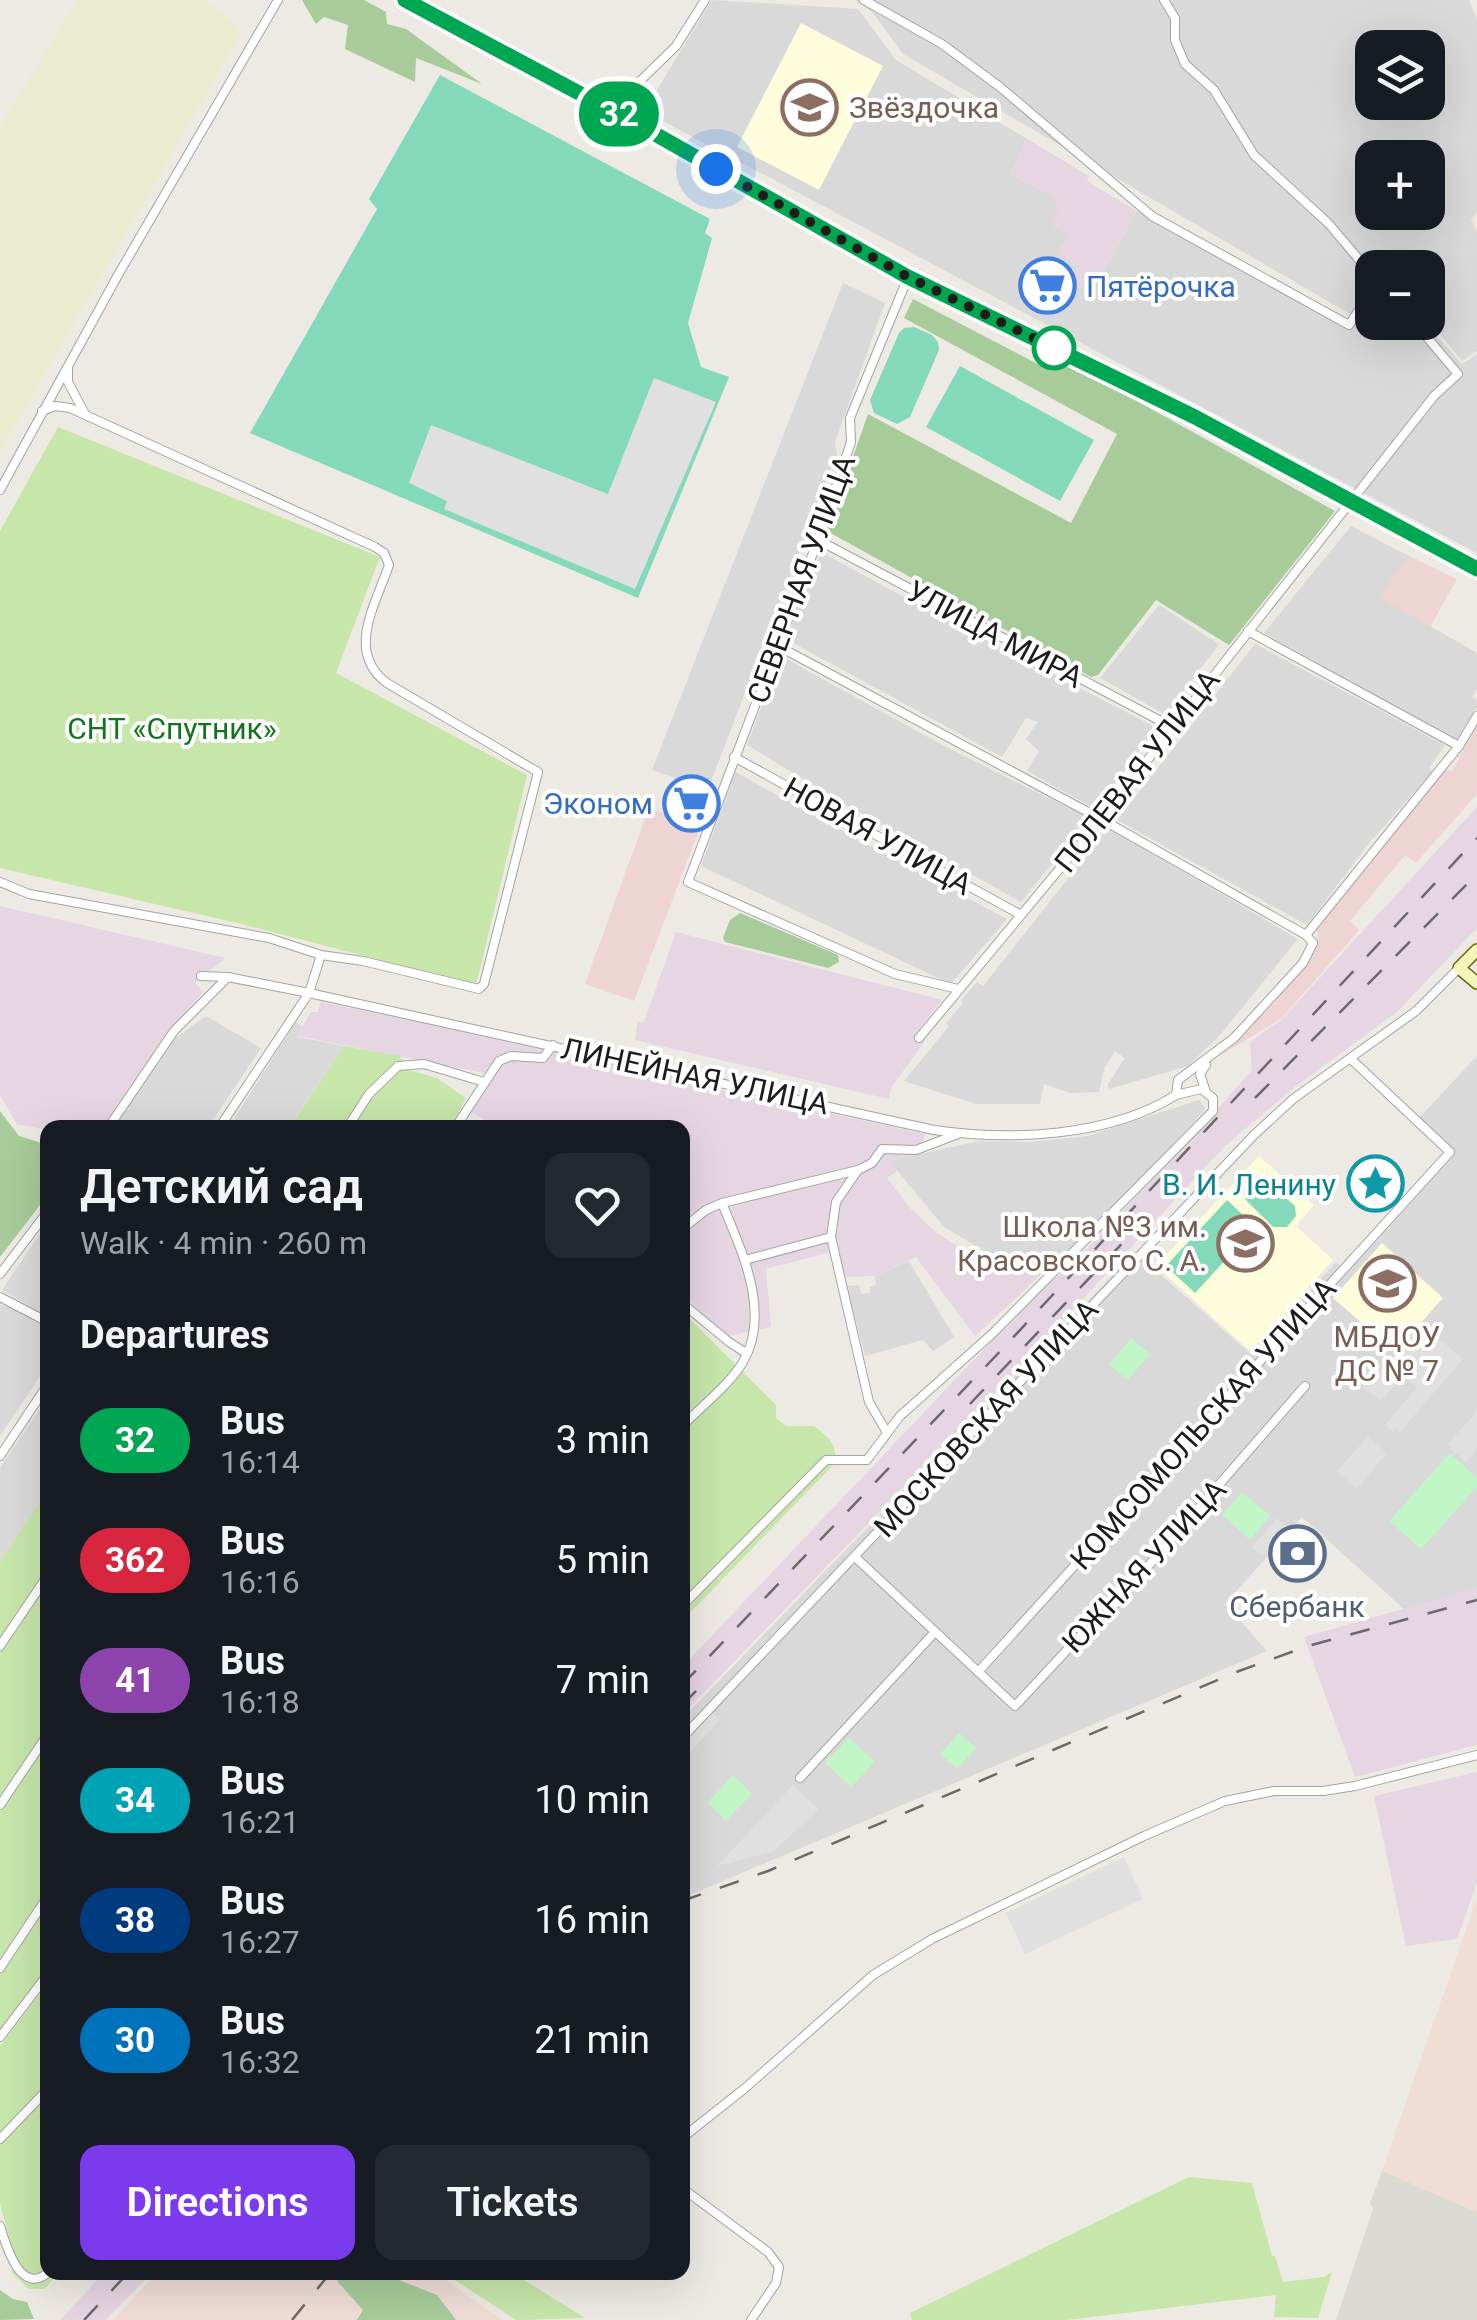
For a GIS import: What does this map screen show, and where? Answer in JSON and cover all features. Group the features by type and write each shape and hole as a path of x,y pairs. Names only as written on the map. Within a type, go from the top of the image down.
{"main road":[{"path":"405,0 620,114 908,277 1174,406 1477,570"},
{"name":"МОСКОВСКАЯ УЛИЦА","path":"1459,968 1475,955"},
{"path":"1459,968 1477,984"}],"street":[{"path":"0,490 68,364 278,0"},
{"path":"620,114 639,82 676,46 705,0"},
{"path":"864,0 942,44 1000,87 1152,216 1349,324 1355,315"},
{"path":"1164,0 1175,18 1175,40 1185,64 1214,90 1254,155 1329,224 1355,255"},
{"name":"СЕВЕРНАЯ УЛИЦА","path":"908,277 850,418 851,442 818,540 688,882 895,974 958,990"},
{"name":"ПОЛЕВАЯ УЛИЦА","path":"919,1038 1101,819 1434,396 1458,374 1429,340"},
{"path":"68,364 68,382 85,414"},
{"path":"0,882 29,894 269,938 321,955 363,960 473,990 484,984 538,772 386,683 370,667 364,644 389,565 384,553 85,414 54,406 42,411"},
{"name":"УЛИЦА МИРА","path":"818,540 1172,727"},
{"path":"1248,632 1459,746"},
{"path":"690,1598 826,1460 867,1460 886,1431 992,1334 1199,1128 1215,1103 1200,1074 1303,962 1313,943 1306,935 1101,819 778,646"},
{"path":"1306,935 1459,746 1477,716"},
{"name":"НОВАЯ УЛИЦА","path":"734,756 1021,915"},
{"path":"224,1120 309,993 321,955"},
{"name":"МОСКОВСКАЯ УЛИЦА","path":"690,1730 1254,1134 1292,1099 1416,1012 1459,968"},
{"name":"ЛИНЕЙНАЯ УЛИЦА","path":"200,976 228,977 309,993 960,1134 1068,1129 1138,1112 1178,1090"},
{"path":"113,1120 174,1031 228,977"},
{"path":"460,1120 502,1058 543,1058 552,1045"},
{"path":"1206,1092 1178,1090 1178,1080 1216,1054"},
{"name":"КОМСОМОЛЬСКАЯ УЛИЦА","path":"978,1672 1450,1152 1352,1060"},
{"path":"352,1120 369,1094 398,1066 424,1064 484,1082"},
{"path":"690,1223 722,1202 858,1170 872,1162 882,1149 916,1150 960,1134"},
{"path":"858,1170 836,1202 831,1237 869,1402 886,1431"},
{"path":"690,1418 742,1364 754,1326 751,1278 722,1202"},
{"path":"0,1274 40,1222"},
{"path":"744,1260 831,1237"},
{"path":"0,1297 40,1318"},
{"path":"690,1310 746,1352"},
{"name":"ЮЖНАЯ УЛИЦА","path":"978,1672 1015,1706 1081,1635 1095,1627 1305,1386"},
{"path":"0,1456 40,1396"},
{"path":"855,1558 978,1672"},
{"path":"0,1646 40,1587"},
{"path":"800,1778 935,1632"},
{"path":"0,1805 40,1746"},
{"path":"690,2132 873,1975 932,1939 1144,1836 1225,1800 1355,1786 1477,1755"},
{"path":"0,1968 40,1908"},
{"path":"0,2037 40,1984"},
{"path":"0,2139 40,2097"},
{"path":"690,2194 768,2252 778,2267 776,2283 751,2320"},
{"path":"0,2226 14,2265 33,2279 40,2279"}],"shaded area":[{"path":"77,0 204,0 237,25 239,37 0,451 0,127"},
{"path":"712,0 858,9 896,60 1027,139 1010,174 1054,197 1079,266 1071,283 1092,292 1137,211 1156,213 1347,320 1355,311 1355,340 1441,340 1462,364 1477,354 1477,553 644,111"},
{"path":"855,0 1469,0 1477,20 1477,213 1471,219 1477,232 1477,351 1462,361 1445,340 1445,250 1355,250 1355,308 1350,314 903,54 873,13"},
{"name":"Звёздочка","path":"801,23 883,66 819,190 737,147"},
{"path":"1027,139 1137,211 1092,292 1070,282 1078,266 1057,252 1068,237 1051,224 1058,210 1054,197 1010,174"},
{"path":"843,283 885,303 835,442 837,454 708,789 652,770"},
{"path":"654,378 716,402 635,589 444,509 447,501 409,483 431,425 608,494"},
{"path":"1351,526 1409,556 1380,597 1477,653 1477,689 1472,697 1477,700 1477,707 1456,740 1264,633"},
{"path":"821,552 1157,728 1095,809 1027,771 1039,751 1026,739 1038,722 1026,718 1002,757 786,639"},
{"path":"1409,556 1457,579 1430,627 1379,597"},
{"path":"1159,605 1219,644 1166,715 1100,678"},
{"path":"1255,644 1445,745 1429,768 1432,772 1370,842 1307,925 1117,820"},
{"path":"781,656 946,747 1089,818 1021,902 747,745"},
{"path":"1477,722 1477,794 1416,863 1405,855 1350,921 1359,930 1282,1018 1221,1055 1275,1002 1316,949 1318,934 1314,927 1446,768 1452,772"},
{"path":"735,772 1007,919 951,984 701,866"},
{"path":"1477,807 1477,928 1397,1012 1296,1086 1226,1145 1004,1384 690,1707 690,1659 1047,1283 1066,1271 1200,1129 1252,1070 1250,1042 1282,1019"},
{"path":"649,808 700,827 634,1001 585,984"},
{"path":"1108,828 1298,939 1220,1035 1188,1066 1109,1089 1108,1084 1125,1058 1115,1051 1104,1069 1099,1092 1070,1093 1044,1084 1040,1104 976,1104 904,1081 949,1026 946,1023 963,1003 961,1000 977,982 983,986"},
{"path":"0,906 225,958 195,983 203,992 181,1017 110,1120 40,1120 40,1129 17,1124 0,1095"},
{"path":"676,932 942,1000 915,1034 924,1042 891,1088 889,1099 635,1040 638,1022 644,1022"},
{"path":"321,1002 546,1047 620,1068 925,1134 919,1154 889,1161 897,1171 887,1178 911,1209 938,1234 1000,1272 1008,1265 1038,1277 975,1336 916,1257 875,1276 839,1277 831,1252 766,1269 771,1327 726,1337 690,1301 690,1120 485,1120 470,1111 494,1075 297,1036 311,1012 318,1012"},
{"path":"206,1016 261,1048 213,1120 118,1120 174,1039"},
{"path":"296,1022 303,1027 298,1037 344,1046 294,1120 233,1120"},
{"path":"1477,1056 1477,1588 1405,1610 1302,1517 1225,1604 1267,1651 690,1895 690,1711 1135,1252 1252,1355 1336,1262 1348,1272 1455,1154 1419,1118"},
{"path":"1199,1100 1206,1109 1111,1211 1038,1277 1008,1265 944,1227 889,1161 978,1141 1029,1142 1088,1136"},
{"name":"Школа №3 им. Красовского С. А.","path":"1259,1156 1314,1205 1296,1226 1333,1260 1250,1351 1156,1266"},
{"path":"40,1233 40,1313 2,1290"},
{"name":"МБДОУ ДС № 7","path":"1382,1243 1443,1298 1395,1352 1333,1298"},
{"path":"909,1261 954,1337 933,1351 923,1340 865,1356 847,1286 859,1285 861,1294 870,1293 870,1287 876,1285 875,1276"},
{"path":"0,1305 14,1307 40,1322 40,1376 0,1436"},
{"path":"1421,1323 1463,1359 1400,1432 1393,1432 1385,1425 1417,1387 1403,1376 1381,1401 1365,1388"},
{"path":"40,1408 40,1501 0,1562 0,1468"},
{"path":"1477,1411 1477,1449 1466,1462 1447,1445"},
{"path":"1368,1436 1387,1453 1357,1489 1337,1471"},
{"path":"1277,1518 1288,1527 1263,1556 1252,1547"},
{"path":"1477,1588 1477,1745 1355,1777 1304,1637"},
{"path":"709,1710 720,1720 690,1752 690,1730"},
{"path":"1477,1772 1477,1882 1457,1939 1406,1946 1374,1796"},
{"path":"793,1785 819,1810 772,1852 717,1866"},
{"path":"1124,1857 1143,1899 1025,1954 1006,1913"},
{"path":"1477,1898 1477,2212 1382,2171"},
{"path":"1382,2171 1477,2212 1477,2320 1336,2320"},
{"path":"97,2280 144,2280 106,2320 60,2320"},
{"path":"150,2280 446,2280 502,2320 113,2320"}],"green space":[{"path":"302,0 364,0 386,12 387,24 406,29 482,84 416,58 415,82 345,49 348,25 324,17 316,24"},
{"path":"440,75 710,219 705,233 712,238 688,323 701,367 729,377 638,598 250,433 377,209 369,199"},
{"path":"913,299 1051,371 1072,365 1335,511 1229,645 1156,600 1098,675 1091,677 827,531 868,414 1071,523 1117,434 904,318"},
{"path":"914,327 932,335 939,350 910,417 897,424 874,413 870,400 899,333"},
{"path":"960,366 1094,440 1060,501 926,427"},
{"name":"СНТ «Спутник»","path":"58,427 380,557 336,673 527,775 476,985 241,924 0,868 0,531"},
{"path":"740,913 838,955 839,962 828,968 725,942 730,920"},
{"path":"344,1046 400,1056 405,1069 437,1078 466,1098 457,1115 464,1120 294,1120"},
{"path":"0,1111 19,1136 40,1143 40,1205 0,1257"},
{"path":"1261,1176 1295,1206 1296,1216 1287,1227 1273,1227 1245,1199 1244,1188 1253,1177"},
{"path":"1227,1200 1256,1227 1195,1293 1166,1266"},
{"path":"690,1319 776,1405 776,1418 786,1426 814,1426 824,1434 835,1451 834,1464 690,1613"},
{"path":"1131,1338 1150,1354 1128,1380 1109,1365"},
{"path":"1450,1453 1477,1478 1477,1487 1421,1549 1389,1521"},
{"path":"1242,1492 1270,1516 1250,1540 1222,1515"},
{"path":"40,1501 40,1976 0,2030 0,1562"},
{"path":"959,1733 976,1748 957,1769 940,1754"},
{"path":"849,1738 875,1762 851,1787 825,1763"},
{"path":"733,1775 752,1794 726,1821 707,1803"},
{"path":"40,1993 40,2280 52,2280 44,2289 29,2289 12,2273 12,2247 0,2204 0,2046"},
{"path":"1189,2177 1252,2183 1283,2282 1324,2277 1332,2272 1318,2318 1274,2317 1276,2295 1066,2320 912,2320 910,2313"},
{"path":"399,2280 437,2295 456,2320 357,2320 363,2310 337,2281"},
{"path":"455,2280 524,2280 585,2318 516,2320"},
{"path":"0,2290 27,2302 34,2319 0,2320"}],"railway":[{"path":"690,1677 1007,1344 1477,838"},
{"path":"1255,1098 1477,874"},
{"path":"970,1404 1149,1215"},
{"path":"690,1898 768,1871 1239,1671 1308,1646 1477,1600"},
{"path":"690,1697 708,1679"},
{"path":"84,2320 122,2280"},
{"path":"292,2320 324,2280"}],"bus line":[{"name":"32","path":"405,0 648,130 908,277 1195,417 1477,569"}],"place":[{"name":"Звёздочка","path":"810,107"},
{"name":"Пятёрочка","path":"1047,286"},
{"name":"Эконом","path":"692,803"},
{"name":"В. И. Ленину","path":"1375,1184"},
{"name":"Школа №3 им. Красовского С. А.","path":"1246,1243"},
{"name":"МБДОУ ДС № 7","path":"1387,1284"},
{"name":"Сбербанк","path":"1297,1554"}],"route":[{"path":"716,169 908,277 1054,348"}]}
